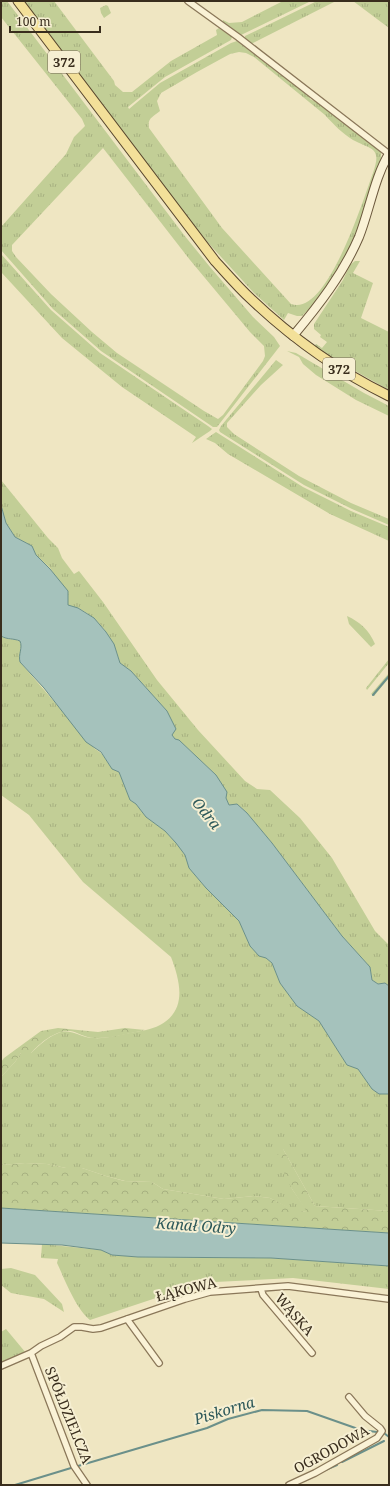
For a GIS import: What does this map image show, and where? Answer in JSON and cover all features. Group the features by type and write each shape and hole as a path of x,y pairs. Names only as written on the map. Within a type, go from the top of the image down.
{"main road":[{"name":"372","path":"18,1 215,261 250,298 293,336 344,371 389,396"}],"street":[{"path":"188,1 244,42 389,154 381,172 359,235 344,268 324,297 293,336"},
{"name":"ŁĄKOWA","path":"1,1366 31,1353 41,1346 60,1337 74,1327 93,1329 101,1328 210,1292 288,1286 389,1299"},
{"name":"WĄSKA","path":"261,1289 263,1295 312,1354"},
{"path":"127,1319 160,1363"},
{"name":"SPÓŁDZIELCZA","path":"31,1353 74,1466 88,1485"},
{"name":"OGRODOWA","path":"289,1485 314,1473 380,1435 382,1431 380,1428 365,1416 349,1398"}],"green space":[{"path":"1,1 7,1 184,235 253,317 274,337 280,346 217,427 213,427 101,351 53,309 1,250 1,227 66,154 74,137 85,126 82,119 1,17","holes":["103,148 190,260 250,332 264,346 265,356 263,361 223,415 218,419 117,353 92,332 51,294 16,257 12,251 12,245"]},
{"path":"22,1 54,1 114,81 115,85 123,92 132,92 171,61 217,35 216,30 219,28 232,37 231,40 165,77 128,107 129,109 160,83 237,41 309,95 310,99 316,101 381,152 381,161 350,249 338,272 311,307 302,316 288,313 284,320 254,293 190,223","holes":["239,52 246,53 254,57 325,115 346,135 374,150 376,154 376,165 353,229 342,253 318,293 304,303 291,304 222,228 149,128 150,120 160,111 157,101 161,93 230,54"]},
{"path":"283,1 311,1 241,35 238,35 222,24 223,20 229,23 242,22"},
{"path":"317,1 336,1 251,44 245,39 245,36"},
{"path":"353,1 389,1 389,28"},
{"path":"106,5 111,13 104,18 100,8"},
{"path":"1,254 51,310 100,353 212,429 192,443 196,437 122,387 62,338 1,272"},
{"path":"355,261 360,261 353,273 373,283 361,318 389,332 389,390 332,358 314,346 316,344 322,348 327,342 320,337 321,335 314,329 314,324 343,280 350,265"},
{"path":"287,351 296,353 389,406 389,416 356,400 316,375 303,364 299,357"},
{"path":"276,360 283,365 261,385 227,423 227,427 234,434 299,476 351,503 389,519 389,525 352,509 304,485 220,432 219,430 221,426"},
{"path":"216,432 303,487 351,511 389,527 389,541 330,514 228,454 215,443 206,439"},
{"path":"1,480 48,538 58,548 62,558 74,574 79,571 103,602 157,680 198,730 245,781 257,789 270,790 300,818 332,858 375,931 389,945 389,986 385,983 378,984 372,980 370,967 342,936 272,843 247,813 237,804 229,805 216,775 179,740 175,739 172,735 167,711 131,671 120,663 111,639 101,625 88,614 78,608 68,605 68,597 50,568 36,555 32,546 15,537 6,523 1,505"},
{"path":"347,616 364,627 375,644 371,647 349,624"},
{"path":"1,635 6,638 20,641 20,662 111,767 119,772 130,800 136,804 146,817 165,831 176,843 185,855 189,868 206,888 239,921 250,946 259,956 266,958 272,963 280,983 297,1006 319,1021 347,1065 358,1069 372,1089 379,1094 389,1094 389,1211 315,1206 283,1149 292,1189 308,1212 294,1211 270,1198 254,1196 224,1199 163,1189 152,1182 125,1181 82,1168 66,1168 47,1164 25,1163 1,1165 1,1077 21,1053 31,1053 48,1038 65,1031 89,1038 98,1038 112,1037 153,1028 160,1025 169,1019 175,1011 178,1003 179,985 171,957 83,882 29,815 1,795"},
{"path":"389,659 389,663 367,690 366,688"},
{"path":"389,673 389,678 374,696 371,694"},
{"path":"58,1028 98,1032 125,1028 145,1030 113,1037 100,1038 91,1038 70,1031 64,1031 43,1041 31,1053 21,1053 1,1077 1,1062 4,1058 41,1031"},
{"path":"283,1149 315,1206 389,1211 389,1233 1,1208 1,1165 25,1163 47,1164 66,1168 82,1168 124,1181 152,1182 163,1189 224,1199 254,1196 270,1198 294,1210 307,1212 292,1189 276,1157"},
{"path":"42,1244 101,1250 112,1255 138,1257 271,1258 389,1266 389,1289 293,1278 215,1282 168,1294 90,1320 80,1309 71,1294 57,1263 58,1259 41,1258"},
{"path":"11,1268 35,1275 62,1304 64,1312 44,1299 11,1293 1,1285 1,1269"},
{"path":"6,1329 26,1353 1,1365 1,1332"}],"water":[{"name":"Odra","path":"1,505 6,523 15,537 32,546 36,555 68,591 68,605 78,608 94,618 114,644 120,663 131,671 167,711 176,729 172,735 175,739 179,740 216,775 227,792 226,798 229,805 237,804 247,813 272,843 342,936 370,967 372,980 378,984 385,983 389,986 389,1094 379,1094 372,1089 358,1069 347,1065 319,1021 297,1006 280,983 272,963 266,958 259,956 250,946 239,921 206,888 189,868 185,855 176,843 165,831 146,817 136,804 130,800 119,772 112,769 101,752 86,742 44,688 20,662 20,641 1,636"},
{"name":"Kanał Odry","path":"1,1208 389,1233 389,1266 271,1258 138,1257 112,1255 101,1250 62,1245 1,1243"}],"waterway":[{"path":"373,695 389,676"},
{"name":"Piskorna","path":"78,1466 207,1428 228,1419 262,1410 307,1411 361,1430 377,1432"},
{"name":"Piskorna","path":"384,1433 389,1437"},
{"path":"342,1462 384,1441"},
{"path":"323,1471 337,1465"},
{"name":"Piskorna","path":"15,1485 71,1468"}]}
